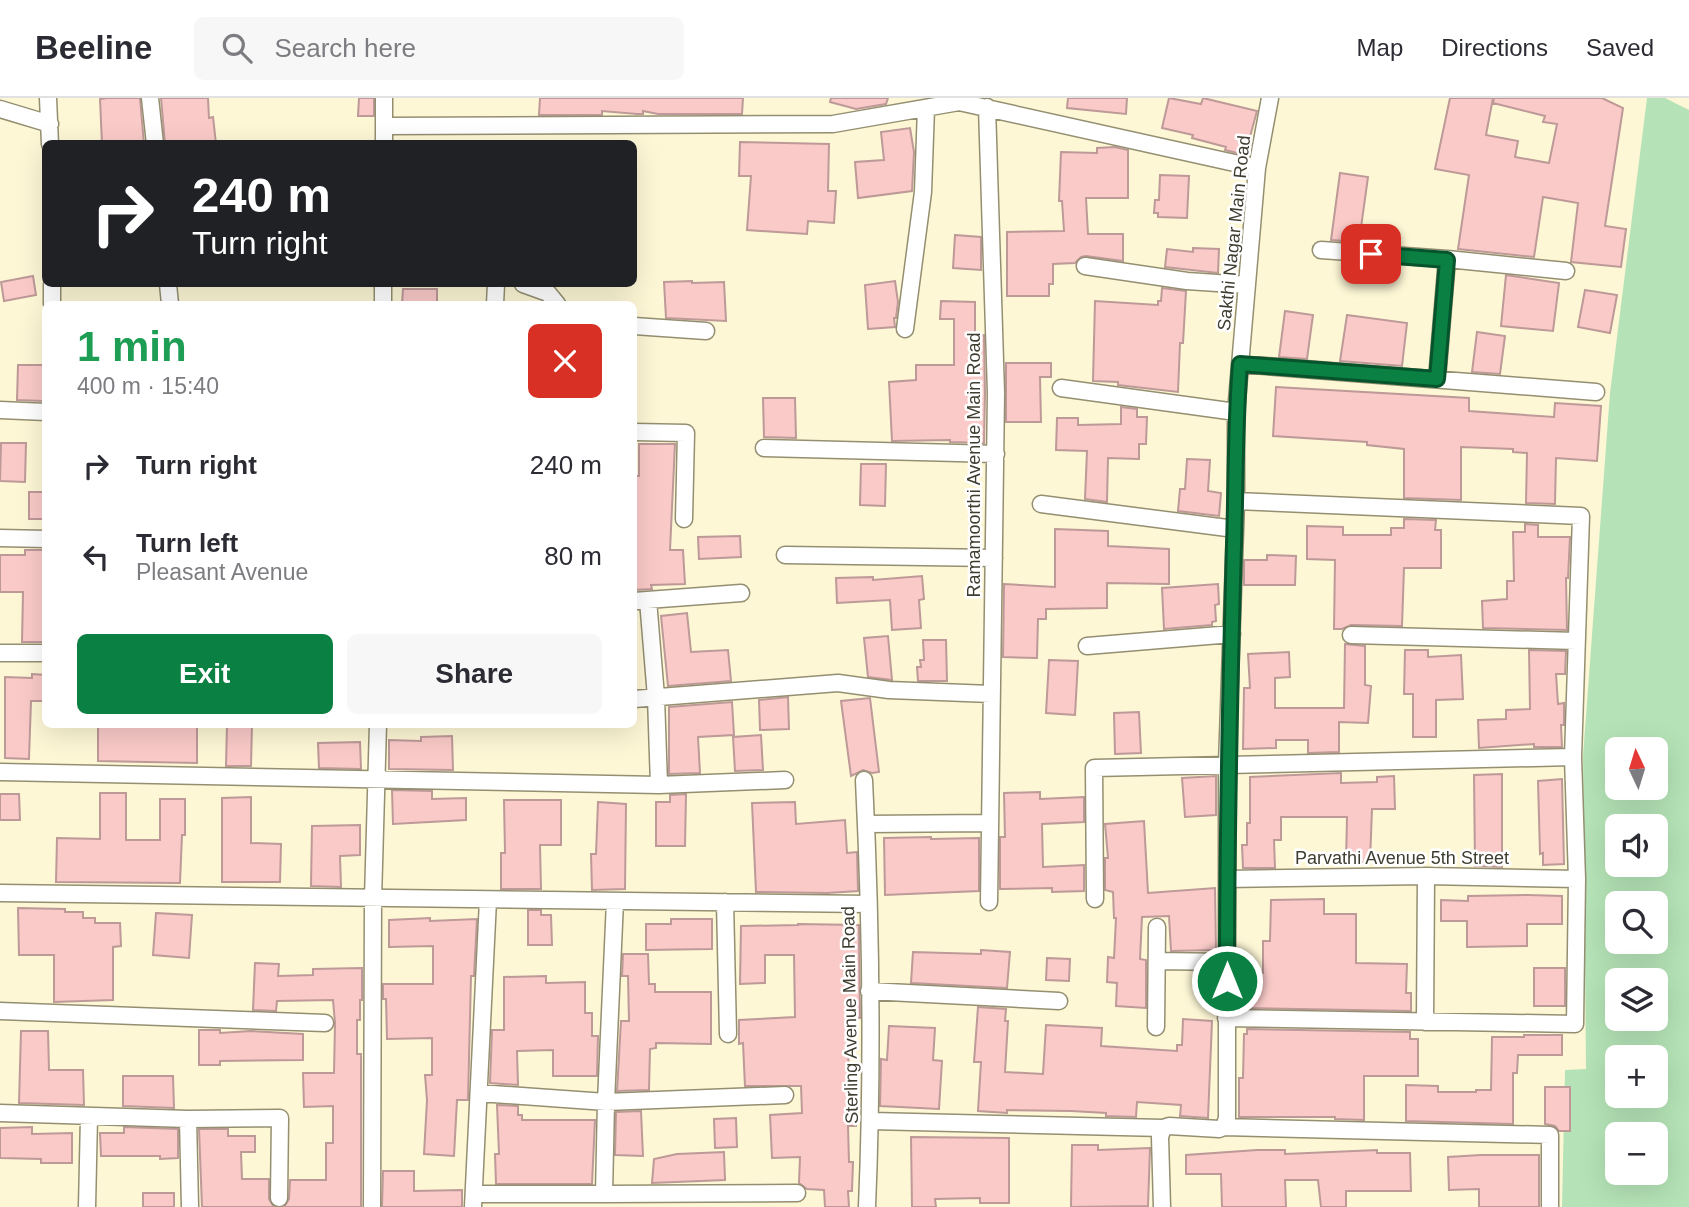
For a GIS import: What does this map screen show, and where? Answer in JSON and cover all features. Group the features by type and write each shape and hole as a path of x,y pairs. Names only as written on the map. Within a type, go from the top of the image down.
{"street":[{"path":"48,98 50,140"},
{"path":"150,98 155,140"},
{"path":"384,98 384,140"},
{"name":"Sakthi Nagar Main Road","path":"1224,1127 1227,1118 1227,765 1236,501 1236,412 1256,168 1270,98"},
{"path":"384,127 833,124 959,100 1256,168"},
{"name":"Ramamoorthi Avenue Main Road","path":"987,107 996,393 989,902"},
{"path":"905,329 923,192 926,108"},
{"path":"0,109 50,124"},
{"path":"1321,250 1566,271"},
{"path":"1437,379 1447,260"},
{"path":"1085,266 1187,281 1247,285"},
{"path":"531,287 548,293 555,301"},
{"path":"637,326 706,331"},
{"path":"1240,364 1596,392"},
{"path":"1061,388 1236,412"},
{"path":"0,410 42,412"},
{"path":"637,432 686,433 684,519"},
{"path":"764,448 996,454"},
{"path":"1226,1018 1575,1024 1577,878 1573,757 1581,516 1236,501"},
{"path":"1041,504 1235,529"},
{"path":"0,538 42,539"},
{"path":"785,555 994,558"},
{"path":"659,785 656,697 641,601 741,593"},
{"path":"1087,646 1232,634"},
{"path":"1351,635 1576,641"},
{"path":"0,653 42,653"},
{"path":"637,699 838,683 889,690 991,694"},
{"path":"372,1207 373,899 378,728"},
{"path":"1095,899 1094,768 1573,757"},
{"path":"0,772 659,785 785,780"},
{"name":"Sterling Avenue Main Road","path":"864,780 871,1121 867,1207"},
{"path":"866,824 990,823"},
{"path":"1425,1022 1426,876"},
{"name":"Parvathi Avenue 5th Street","path":"1227,879 1426,876 1577,878"},
{"path":"0,893 868,904"},
{"path":"488,900 474,1201 604,1194 797,1193"},
{"path":"604,1194 615,901"},
{"path":"725,902 728,1034"},
{"path":"1156,1027 1157,928"},
{"path":"1157,961 1227,962"},
{"path":"869,991 1059,1001"},
{"path":"0,1011 325,1023"},
{"path":"479,1093 606,1102 785,1095"},
{"path":"0,1113 188,1119 279,1118 279,1198"},
{"path":"87,1207 89,1117"},
{"path":"188,1119 191,1207"},
{"path":"871,1121 1550,1135 1550,1207"},
{"path":"1162,1207 1160,1137 1163,1128"}],"green space":[{"path":"1647,98 1665,98 1689,110 1689,1207 1562,1207 1565,1070 1586,1069 1583,756 1610,393"}],"building":[{"path":"140,98 144,140 102,140 100,99"},
{"path":"161,98 208,98 209,118 213,117 216,140 165,140"},
{"path":"359,98 374,98 374,116 358,116"},
{"path":"540,98 743,98 742,114 658,114 643,111 643,114 637,114 602,111 602,115 539,115"},
{"path":"831,98 888,98 886,104 856,109 830,102"},
{"path":"1068,98 1127,98 1126,114 1067,108"},
{"path":"1169,98 1201,104 1203,98 1257,111 1245,155 1192,138 1193,135 1162,128"},
{"path":"1450,98 1493,98 1486,135 1518,141 1515,157 1549,163 1557,124 1543,122 1545,116 1493,103 1494,98 1602,98 1623,108 1605,226 1626,229 1621,267 1571,262 1578,203 1543,197 1534,257 1458,249 1469,175 1435,169"},
{"path":"910,128 914,152 912,191 858,198 855,162 884,160 881,132"},
{"path":"740,142 829,144 828,191 836,191 834,223 808,221 807,234 747,230 751,176 739,176"},
{"path":"1115,147 1128,150 1128,198 1086,198 1088,234 1123,234 1123,261 1086,256 1075,263 1053,264 1053,284 1049,284 1049,296 1007,296 1007,232 1064,231 1062,201 1059,201 1061,152 1097,153 1097,148"},
{"path":"1340,173 1368,177 1359,242 1331,240"},
{"path":"1160,175 1189,176 1187,218 1158,217 1158,213 1154,213 1155,200 1159,200"},
{"path":"955,235 981,237 981,270 953,268"},
{"path":"1193,248 1219,249 1218,273 1165,267 1167,249 1193,252"},
{"path":"1506,275 1559,283 1553,331 1501,326"},
{"path":"33,276 36,295 4,301 1,282"},
{"path":"895,281 898,302 895,327 868,329 865,285"},
{"path":"664,282 724,282 726,321 666,318"},
{"path":"1162,288 1186,291 1178,392 1118,385 1118,382 1093,381 1095,301 1158,305"},
{"path":"403,289 437,289 437,301 402,301"},
{"path":"1585,290 1617,295 1610,333 1578,327"},
{"path":"941,301 975,302 975,336 984,335 984,443 950,440 892,441 889,382 916,380 916,365 954,365 954,319 940,319"},
{"path":"1285,311 1313,315 1307,359 1279,357"},
{"path":"1347,315 1407,323 1402,366 1340,361"},
{"path":"1477,332 1505,336 1500,374 1472,372"},
{"path":"1006,363 1051,363 1051,377 1040,377 1041,422 1006,422"},
{"path":"18,365 42,365 42,401 17,400"},
{"path":"1276,387 1469,398 1469,411 1554,417 1555,403 1601,406 1597,461 1556,458 1555,504 1526,503 1527,453 1513,452 1513,449 1461,447 1461,500 1404,498 1404,449 1367,445 1367,442 1273,436"},
{"path":"763,398 795,398 796,438 764,437"},
{"path":"1121,407 1137,409 1137,417 1147,417 1146,444 1139,444 1139,459 1108,458 1107,502 1085,499 1087,451 1056,450 1057,418 1078,418 1078,425 1121,424"},
{"path":"1,443 26,443 25,482 0,481"},
{"path":"639,444 675,444 670,550 683,550 685,584 651,585 652,589 637,590"},
{"path":"1187,459 1210,460 1208,491 1221,493 1219,516 1178,511 1180,489 1185,489"},
{"path":"861,464 886,464 885,506 860,505"},
{"path":"29,492 42,492 42,519 29,519"},
{"path":"1404,519 1436,520 1435,530 1441,530 1441,568 1404,568 1402,626 1351,625 1334,629 1335,560 1307,559 1307,526 1343,527 1343,535 1391,535 1391,528 1404,528"},
{"path":"1525,524 1538,525 1538,537 1570,537 1566,578 1567,630 1483,628 1482,601 1507,599 1507,581 1514,581 1513,532 1525,532"},
{"path":"1055,529 1108,531 1108,546 1169,549 1169,584 1107,583 1107,608 1046,609 1046,619 1038,619 1037,658 1003,657 1004,584 1055,587"},
{"path":"740,536 741,557 699,559 698,537"},
{"path":"25,550 42,550 42,642 22,642 23,592 0,592 0,555 25,555"},
{"path":"1267,555 1296,556 1295,585 1244,585 1244,560 1267,560"},
{"path":"922,576 924,599 919,600 921,628 892,630 890,600 837,603 836,578 873,577 873,580"},
{"path":"1218,584 1219,604 1215,605 1216,621 1212,622 1212,625 1164,629 1162,588"},
{"path":"687,613 691,652 728,650 731,681 668,686 661,616"},
{"path":"888,636 892,680 868,677 864,638"},
{"path":"923,640 946,640 947,681 918,681 917,667 921,667 920,660 924,660"},
{"path":"1345,644 1365,646 1365,685 1371,686 1368,723 1339,722 1339,752 1308,753 1308,740 1276,740 1276,748 1243,749 1244,688 1250,688 1248,654 1289,652 1290,677 1275,678 1275,708 1344,708"},
{"path":"1405,650 1428,650 1428,657 1461,655 1463,699 1436,700 1436,737 1413,737 1413,694 1404,694"},
{"path":"1529,650 1566,651 1565,674 1556,674 1558,704 1564,703 1562,747 1534,747 1534,744 1479,748 1478,720 1506,719 1506,710 1530,709"},
{"path":"1049,660 1078,661 1075,715 1046,713"},
{"path":"32,674 42,675 42,701 31,701 29,759 5,758 5,677 32,678"},
{"path":"788,697 789,729 760,730 759,700"},
{"path":"870,698 879,772 863,770 851,776 841,701"},
{"path":"732,702 734,735 698,737 700,773 669,774 669,707"},
{"path":"1139,712 1141,753 1115,754 1114,713"},
{"path":"98,728 197,728 197,763 98,761"},
{"path":"227,728 252,728 251,766 226,766"},
{"path":"761,735 763,770 735,771 733,737"},
{"path":"452,736 453,770 389,769 389,740 421,741 421,737"},
{"path":"360,742 361,769 319,768 318,743"},
{"path":"1341,773 1341,783 1377,782 1377,777 1394,776 1395,809 1372,809 1370,862 1346,862 1347,817 1281,817 1281,840 1274,840 1275,868 1243,868 1242,845 1247,845 1247,823 1250,823 1250,777"},
{"path":"1502,774 1502,867 1475,866 1474,775"},
{"path":"1216,776 1216,815 1185,817 1182,778"},
{"path":"1562,779 1564,864 1543,865 1543,853 1540,854 1538,781"},
{"path":"392,790 432,791 432,799 466,798 466,820 393,824"},
{"path":"1040,792 1040,799 1084,797 1084,822 1042,824 1043,867 1084,865 1084,891 1052,892 1052,888 1000,889 1000,837 1005,837 1004,793"},
{"path":"100,793 126,793 126,840 160,840 160,799 185,799 185,835 182,835 180,883 56,882 57,838 100,839"},
{"path":"0,794 19,794 20,820 0,820"},
{"path":"686,794 685,846 656,846 656,802 670,802 670,795"},
{"path":"251,797 251,843 281,844 280,882 222,882 222,798"},
{"path":"504,800 561,800 561,845 540,845 541,889 501,889 501,853 505,853"},
{"path":"598,802 626,804 625,889 592,890 591,854 596,854"},
{"path":"795,802 796,824 845,820 847,853 857,852 858,891 756,892 752,803"},
{"path":"1144,821 1148,893 1215,888 1216,950 1171,951 1169,916 1142,917 1140,959 1146,960 1146,1008 1116,1006 1117,983 1107,982 1108,957 1114,958 1116,918 1113,892 1105,890 1105,858 1108,858 1105,824"},
{"path":"360,825 360,855 340,856 341,887 311,886 312,826"},
{"path":"884,838 979,838 979,891 885,895"},
{"path":"1468,896 1562,896 1562,924 1527,924 1527,946 1467,947 1467,921 1441,921 1441,900 1468,901"},
{"path":"1324,899 1324,914 1356,914 1356,963 1407,964 1406,993 1411,993 1411,1011 1247,1008 1247,973 1263,973 1263,941 1270,941 1271,900"},
{"path":"18,908 65,909 65,912 83,912 83,918 95,918 95,923 120,923 121,946 113,947 113,1000 54,1002 54,955 19,955"},
{"path":"528,910 541,910 541,915 551,915 552,945 528,945"},
{"path":"156,913 192,915 189,958 153,955"},
{"path":"430,918 430,921 477,919 474,976 471,976 468,1100 457,1100 454,1156 424,1154 427,1100 425,1075 432,1075 432,1038 387,1039 383,984 433,984 433,946 389,947 389,920"},
{"path":"671,919 712,919 712,949 646,950 646,924 671,924"},
{"path":"859,925 860,1018 851,1018 852,1050 848,1050 850,1096 854,1095 856,1126 848,1126 849,1162 853,1162 852,1191 848,1191 849,1207 825,1207 824,1190 807,1189 799,1183 800,1157 772,1158 770,1115 802,1113 801,1086 745,1086 743,1043 739,1044 739,1020 795,1017 794,955 765,955 765,983 740,984 741,926"},
{"path":"981,950 1010,952 1007,988 911,983 913,952 981,954"},
{"path":"623,954 648,954 649,984 655,984 655,992 711,992 711,1044 656,1043 656,1048 650,1049 649,1090 617,1091 621,1021 629,1021 628,976 622,976"},
{"path":"1047,958 1070,959 1069,981 1046,980"},
{"path":"255,963 279,964 278,976 313,975 313,969 362,968 362,1000 360,1020 357,1020 357,1054 361,1054 361,1207 284,1207 289,1199 290,1180 326,1180 326,1143 333,1143 333,1106 304,1107 303,1073 334,1073 333,1000 277,1001 276,1011 253,1010"},
{"path":"1534,968 1565,968 1565,1006 1534,1006"},
{"path":"546,976 546,983 585,982 585,1013 592,1013 592,1036 598,1036 597,1076 553,1076 553,1050 517,1051 518,1085 490,1083 492,1030 504,1030 504,977"},
{"path":"978,1007 1006,1009 1005,1021 1008,1021 1005,1072 1043,1074 1046,1025 1102,1028 1101,1046 1177,1051 1177,1045 1182,1045 1183,1019 1212,1021 1208,1118 1180,1116 1181,1105 1137,1102 1136,1117 1071,1111 978,1111 981,1062 974,1062"},
{"path":"889,1026 935,1028 933,1060 942,1061 939,1109 880,1106 881,1059 887,1060"},
{"path":"1247,1029 1410,1032 1410,1039 1418,1039 1418,1076 1364,1076 1364,1120 1335,1117 1239,1117 1239,1078 1243,1078 1244,1034 1247,1034"},
{"path":"199,1030 220,1030 220,1033 251,1031 303,1034 303,1060 220,1061 220,1065 199,1065"},
{"path":"21,1031 48,1031 49,1070 83,1070 84,1105 19,1103"},
{"path":"1562,1035 1562,1055 1518,1055 1517,1073 1513,1073 1513,1124 1406,1121 1406,1085 1438,1086 1438,1092 1491,1090 1492,1037"},
{"path":"123,1076 173,1076 174,1108 123,1106"},
{"path":"1545,1087 1570,1087 1570,1131 1559,1131 1555,1126 1545,1124"},
{"path":"497,1105 518,1106 518,1115 522,1115 522,1120 595,1120 592,1184 496,1184 495,1154 499,1154"},
{"path":"641,1111 643,1156 615,1155 616,1112"},
{"path":"736,1118 737,1147 715,1148 714,1119"},
{"path":"32,1127 32,1134 72,1133 72,1163 41,1163 41,1159 0,1158 0,1128"},
{"path":"124,1127 178,1129 178,1158 101,1156 100,1133 124,1133"},
{"path":"199,1129 228,1129 228,1136 255,1136 255,1152 241,1152 242,1179 269,1179 269,1199 274,1207 202,1207"},
{"path":"911,1137 1009,1138 1009,1203 980,1203 980,1198 935,1199 936,1207 912,1207"},
{"path":"1072,1145 1098,1145 1098,1150 1150,1148 1148,1206 1071,1207"},
{"path":"1285,1150 1285,1154 1377,1150 1377,1153 1410,1153 1411,1191 1346,1191 1346,1207 1321,1207 1318,1180 1285,1180 1286,1207 1222,1207 1221,1174 1186,1174 1186,1155"},
{"path":"724,1152 725,1180 652,1183 654,1159 677,1154"},
{"path":"1539,1155 1539,1207 1479,1207 1479,1189 1449,1190 1448,1157"},
{"path":"383,1171 414,1171 414,1191 462,1190 462,1207 382,1207"},
{"path":"143,1193 174,1193 174,1207 143,1207"}],"route":[{"path":"1227,981 1227,765 1236,501 1236,412 1240,364 1437,379 1447,260 1371,254"}]}
